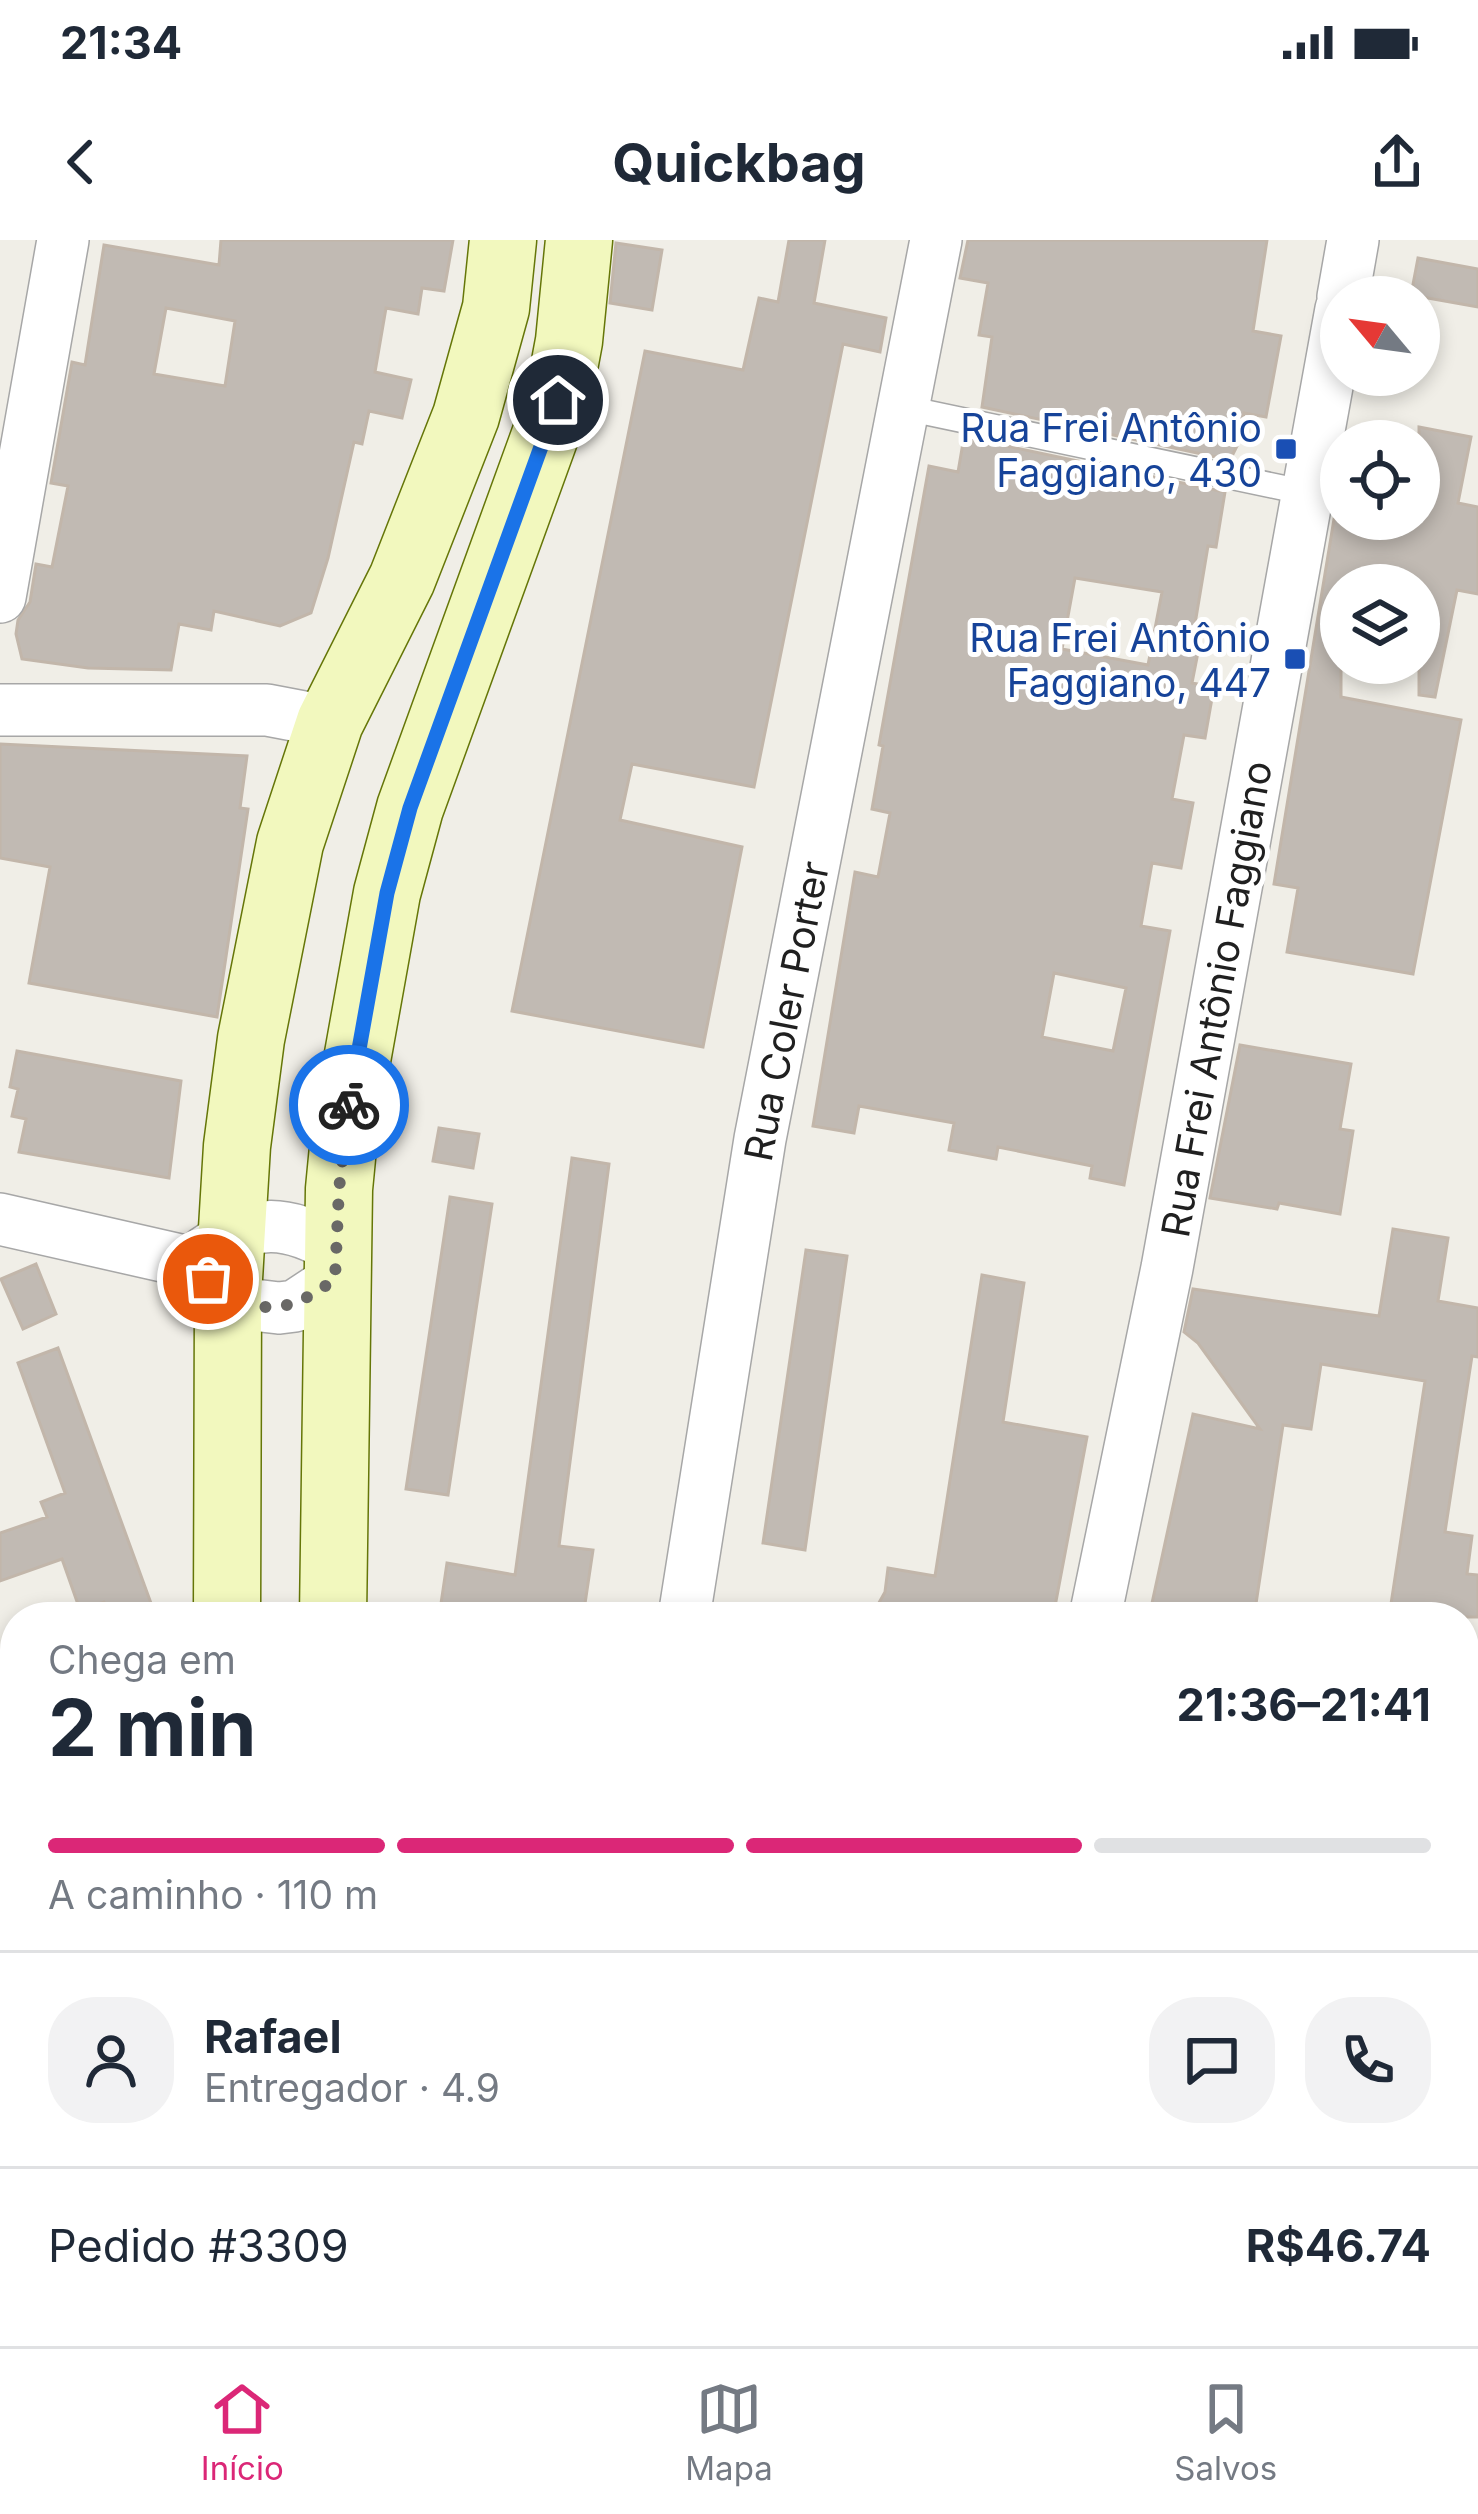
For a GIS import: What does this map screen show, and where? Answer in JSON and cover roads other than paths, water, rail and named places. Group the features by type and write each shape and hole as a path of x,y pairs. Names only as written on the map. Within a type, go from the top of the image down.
{"main road":[{"path":"227,1602 216,1263 251,1039 290,843 330,722 402,579 458,438 496,308 502,240"},
{"path":"333,1602 336,1264 345,1127 387,893 415,797 558,400 579,240"},
{"path":"330,722 376,749 415,797"}],"street":[{"path":"0,597 63,240"},
{"name":"Rua Coler Porter","path":"686,1602 760,1139 936,240"},
{"path":"1347,276 1354,240"},
{"name":"Rua Frei Antônio Faggiano","path":"1098,1602 1145,1381 1325,396"},
{"path":"0,710 267,710 330,722"},
{"path":"0,1219 216,1263 254,1305 279,1308 309,1299 336,1264 294,1228 260,1227 216,1263"}],"lane":[{"path":"905,408 1308,493"}],"place":[{"name":"Rua Frei Antônio Faggiano, 430","path":"1286,449"},
{"name":"Rua Frei Antônio Faggiano, 447","path":"1295,659"}]}
